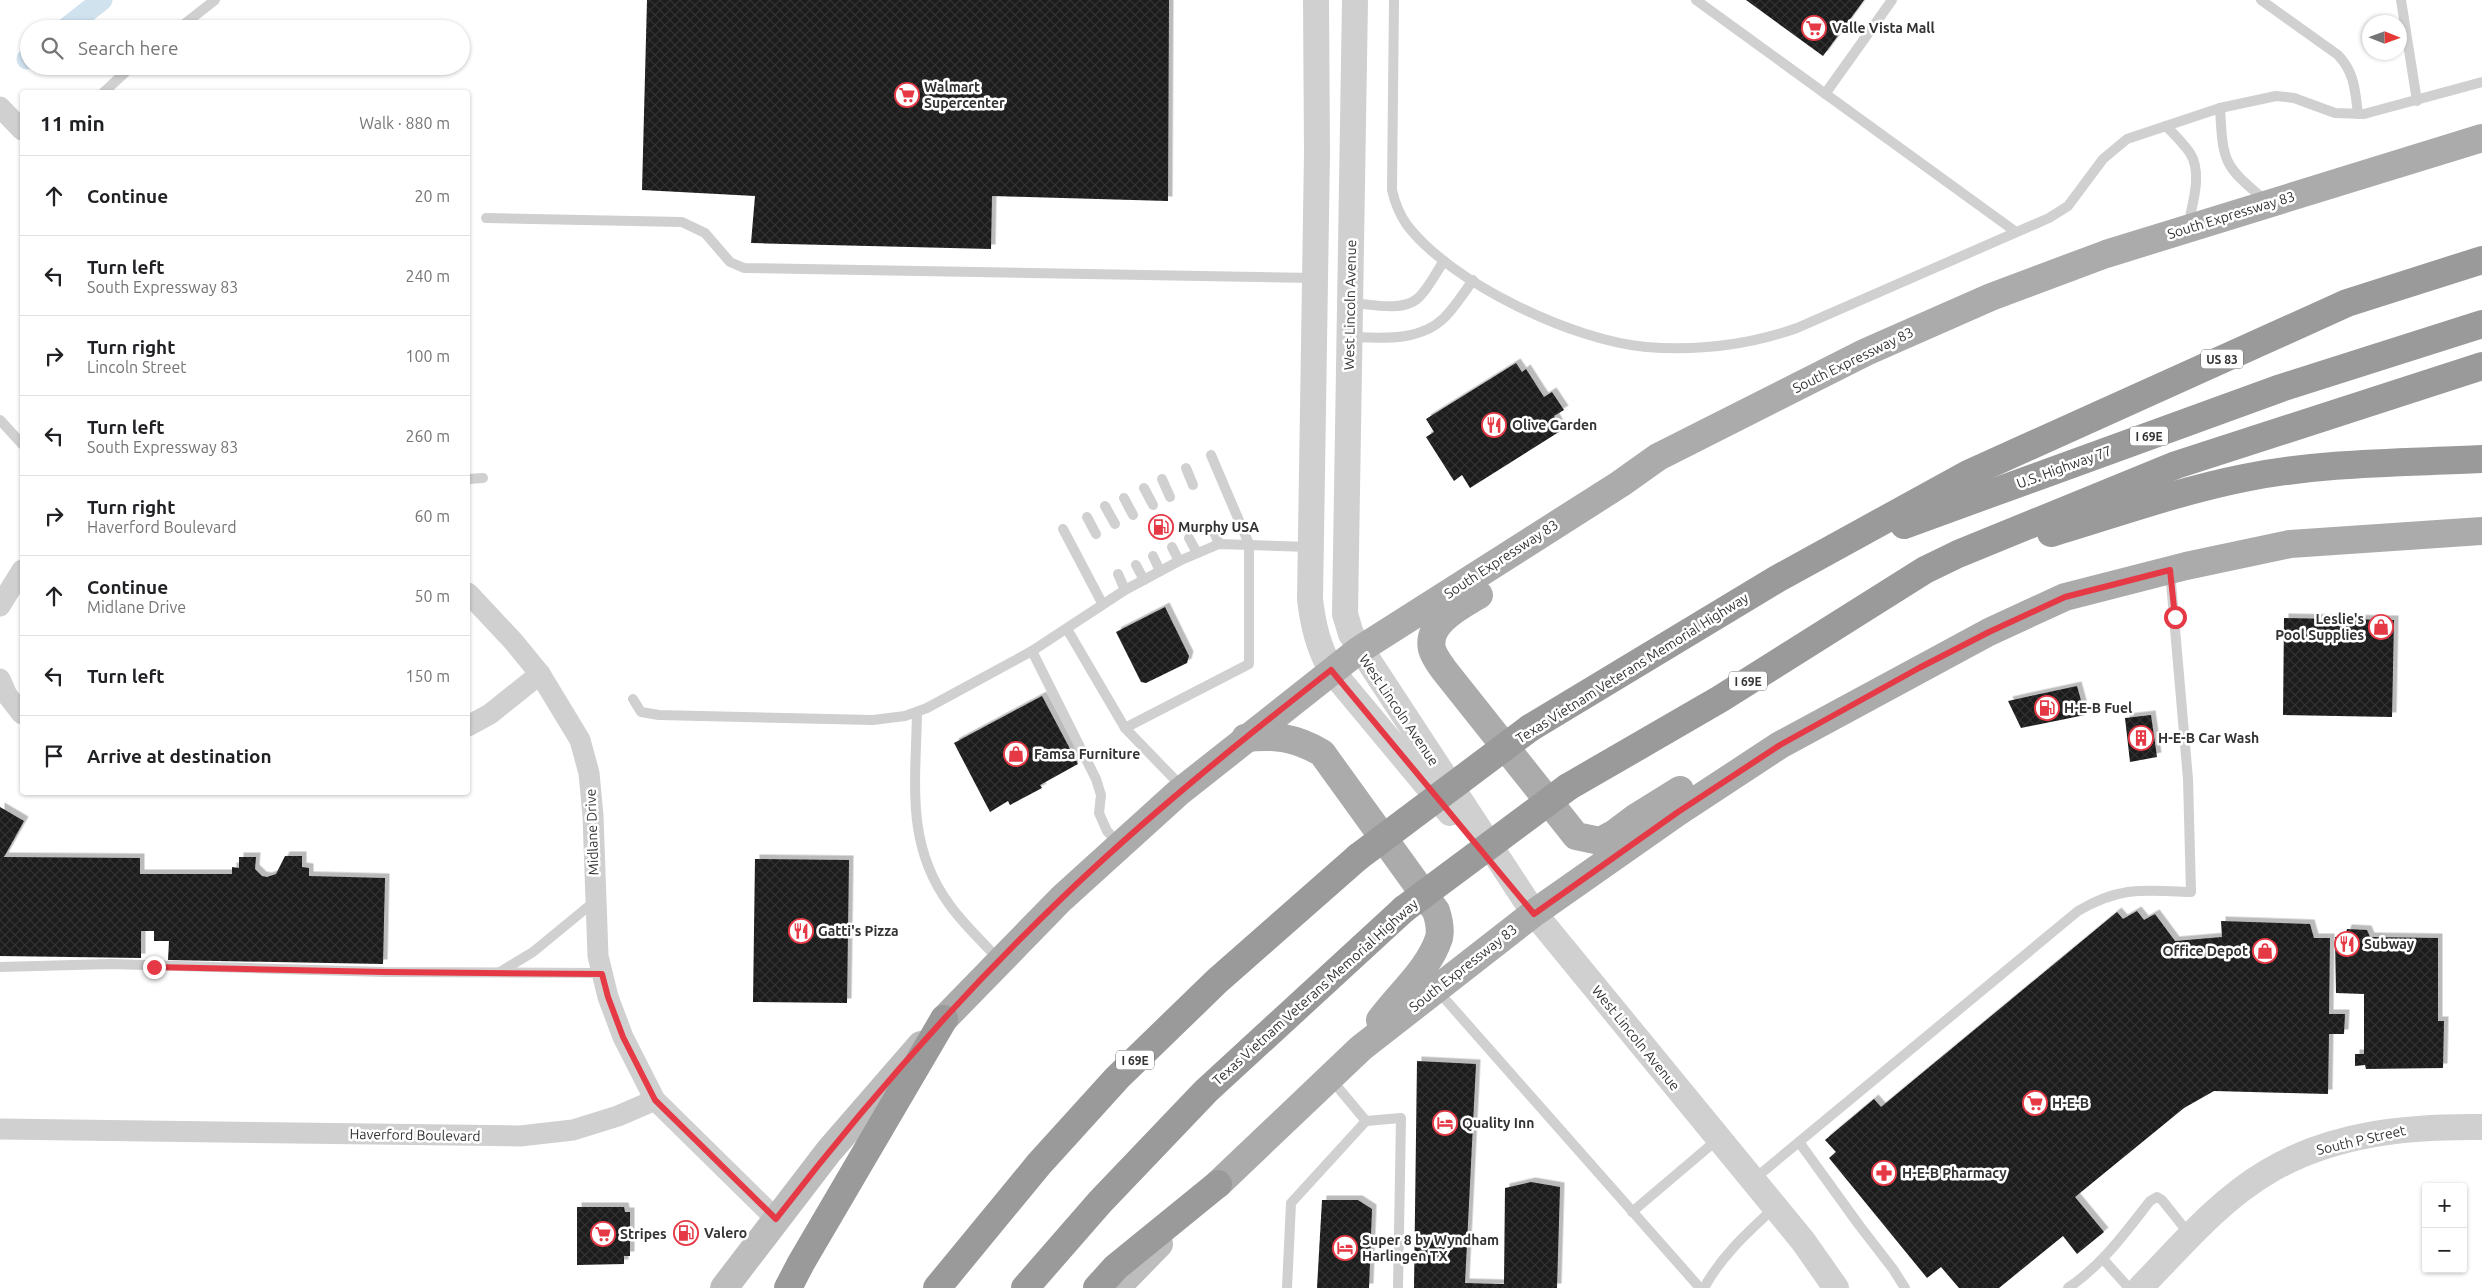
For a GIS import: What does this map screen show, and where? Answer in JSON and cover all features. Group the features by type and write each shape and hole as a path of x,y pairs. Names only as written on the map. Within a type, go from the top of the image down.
{"highway":[{"name":"US 83","path":"1818,556 1968,474 2347,303 2482,260"},
{"name":"U.S. Highway 77","path":"1818,556 2282,388 2482,324"},
{"name":"I 69E","path":"1925,570 1958,554 2176,465 2482,366"},
{"path":"1925,570 2197,488 2244,478 2356,463 2482,460"},
{"name":"Texas Vietnam Veterans Memorial Highway","path":"937,1288 1039,1164 1117,1078 1217,981 1358,856 1530,728 1818,556"},
{"name":"Texas Vietnam Veterans Memorial Highway","path":"1025,1288 1100,1202 1206,1091 1404,909 1568,787 1720,699 1925,570"},
{"path":"788,1288 944,1019"},
{"path":"1097,1288 1116,1267 1218,1184"}],"main road":[{"name":"South Expressway 83","path":"724,1288 828,1151 944,1019 1061,899 1184,789 1245,738 1359,650 1620,484 1658,457 1866,352 1991,297 2106,254 2482,138"},
{"path":"1620,484 1618,502 1612,509 1443,620 1437,627 1432,640 1436,656 1576,836 1587,839 1600,840 1615,834 1635,818 1724,762 1752,749 1780,745"},
{"name":"South Expressway 83","path":"1116,1288 1218,1184 1361,1048 1534,914 1678,812 1780,745 1972,641 2065,597 2170,570 2290,544 2482,530"},
{"path":"1245,738 1266,736 1288,739 1303,742 1322,753 1436,912 1440,926 1439,938 1425,964 1390,1006 1361,1048"}],"street":[{"path":"1316,0 1315,278 1310,599 1314,630 1320,650 1331,670 1534,914"},
{"name":"West Lincoln Avenue","path":"1355,0 1345,614 1351,634 1359,650 1534,914 1803,1241 1836,1288"},
{"path":"0,107 20,128"},
{"path":"0,606 20,573"},
{"name":"Midlane Drive","path":"470,595 513,641 540,674 580,740 589,773 593,816 598,956 608,997 623,1037 655,1100"},
{"path":"470,725 490,714 540,674"},
{"path":"0,679 7,694 20,711"},
{"path":"655,1100 776,1219"},
{"name":"Haverford Boulevard","path":"0,1129 520,1136 573,1130 618,1116 655,1100"},
{"name":"South P Street","path":"2140,1288 2214,1211 2262,1176 2298,1156 2329,1145 2395,1130 2430,1127 2482,1127"}],"lane":[{"path":"189,20 215,0"},
{"path":"1394,0 1392,190 1396,207 1406,224 1423,243 1444,261 1473,280 1525,309 1573,330 1604,340 1644,347 1677,349 1709,347 1752,340 1796,328 2049,218 2068,206 2114,148 2127,139 2220,108 2276,96 2294,98 2335,113 2358,114 2417,101 2482,82"},
{"path":"1696,0 2016,232"},
{"path":"1825,94 1892,0"},
{"path":"2261,0 2338,55 2348,65 2354,78 2358,114"},
{"path":"2401,0 2417,101"},
{"path":"106,90 122,75"},
{"path":"2220,108 2222,145 2226,160 2239,178 2268,203"},
{"path":"2166,126 2191,154 2194,166 2194,192 2187,229"},
{"path":"486,218 682,222 705,233 730,262 744,268 1315,278"},
{"path":"1350,303 1400,306 1410,303 1423,292 1444,261"},
{"path":"1349,337 1399,337 1425,330 1444,317 1473,280"},
{"path":"0,420 20,442"},
{"path":"1125,728 1249,664 1249,544 1211,455"},
{"path":"1186,468 1194,485"},
{"path":"470,479 483,478"},
{"path":"1162,479 1170,497"},
{"path":"1144,488 1153,505"},
{"path":"1124,498 1133,516"},
{"path":"1105,506 1115,524"},
{"path":"1087,517 1096,534"},
{"path":"1212,527 1219,544"},
{"path":"1063,529 1102,603"},
{"path":"1190,538 1197,553"},
{"path":"633,699 641,712 659,715 873,720 905,716 917,712 1032,651 1067,629 1102,603 1178,561 1197,553 1219,544 1311,547"},
{"path":"1172,547 1178,561"},
{"path":"1153,556 1160,571"},
{"path":"1136,565 1144,580"},
{"path":"1753,1180 2078,911 2098,899 2119,892 2138,890 2190,892 2188,780 2170,570"},
{"path":"1118,574 1125,590"},
{"path":"1067,629 1125,728 1184,789"},
{"path":"1032,651 1096,779 1101,795 1099,813 1107,831 1120,845"},
{"path":"917,712 915,811 918,837 926,866 949,904 1000,961"},
{"path":"498,973 533,952 595,901"},
{"path":"0,967 110,964 384,972 602,974"},
{"path":"1436,989 1700,1288"},
{"path":"1330,1078 1366,1121"},
{"path":"1287,1288 1290,1203 1366,1121 1401,1118 1398,1288"},
{"path":"1632,1212 1718,1138"},
{"path":"1799,1142 1859,1225 1894,1268 1905,1288"},
{"path":"2068,1288 2085,1276 2103,1259 2150,1201 2157,1197 2162,1200 2191,1236"},
{"path":"1704,1288 1728,1251 1775,1207"},
{"path":"2103,1259 2129,1288"}],"building":[{"name":"Walmart Supercenter","path":"647,0 1169,0 1168,201 992,196 991,249 751,243 755,196 642,190"},
{"name":"Valle Vista Mall","path":"1746,0 1864,0 1823,56"},
{"name":"Olive Garden","path":"1516,363 1522,372 1526,369 1544,397 1552,392 1564,410 1554,416 1562,430 1470,488 1462,475 1454,481 1426,437 1434,432 1426,419"},
{"path":"1165,607 1189,656 1187,663 1146,683 1141,682 1116,632"},
{"path":"2284,618 2394,620 2392,717 2283,715"},
{"name":"H-E-B Fuel","path":"2077,686 2085,715 2021,728 2008,701"},
{"name":"Famsa Furniture","path":"1042,696 1078,764 1040,785 1042,788 1010,805 1008,801 990,812 954,743"},
{"name":"H-E-B Car Wash","path":"2151,715 2157,757 2130,762 2125,718"},
{"path":"0,807 24,821 4,857 140,858 140,874 232,874 232,867 239,868 239,857 256,857 255,869 262,876 267,877 276,874 285,856 302,856 302,867 309,868 309,876 385,878 383,964 168,960 169,941 154,941 154,931 141,931 141,958 0,956"},
{"name":"Gatti's Pizza","path":"755,859 849,860 847,1003 753,1002"},
{"name":"H-E-B","path":"2137,911 2144,920 2155,914 2175,941 2222,937 2221,921 2310,924 2314,938 2330,938 2329,1014 2345,1014 2344,1034 2329,1034 2328,1094 2214,1091 2184,1108 2075,1197 2104,1232 2077,1254 2063,1236 1999,1288 1959,1288 1941,1267 1927,1278 1829,1158 1836,1152 1825,1140 1874,1099 1881,1107 2117,912 2123,919"},
{"path":"2347,929 2367,930 2370,937 2438,938 2438,1021 2444,1021 2443,1068 2366,1069 2365,1065 2355,1066 2355,1054 2364,1054 2364,994 2336,993 2335,937 2345,937"},
{"name":"Quality Inn","path":"1417,1061 1476,1064 1465,1283 1504,1284 1505,1188 1531,1182 1560,1187 1557,1288 1414,1288"},
{"name":"Super 8 by Wyndham Harlingen TX","path":"1322,1200 1358,1200 1372,1209 1369,1288 1317,1288"},
{"name":"Stripes","path":"577,1207 624,1207 625,1212 630,1212 630,1256 624,1256 624,1264 577,1265"}],"waterway":[{"path":"76,20 102,0"}],"place":[{"name":"Valle Vista Mall","path":"1814,28"},
{"name":"Walmart Supercenter","path":"907,95"},
{"name":"Olive Garden","path":"1494,425"},
{"name":"Murphy USA","path":"1161,527"},
{"name":"Leslie's Pool Supplies","path":"2381,627"},
{"name":"H-E-B Fuel","path":"2047,708"},
{"name":"H-E-B Car Wash","path":"2141,738"},
{"name":"Famsa Furniture","path":"1016,754"},
{"name":"Gatti's Pizza","path":"801,931"},
{"name":"Subway","path":"2347,944"},
{"name":"Office Depot","path":"2265,951"},
{"name":"H-E-B","path":"2035,1103"},
{"name":"Quality Inn","path":"1445,1123"},
{"name":"H-E-B Pharmacy","path":"1884,1173"},
{"name":"Valero","path":"686,1233"},
{"name":"Stripes","path":"603,1234"},
{"name":"Super 8 by Wyndham Harlingen TX","path":"1345,1248"}],"route":[{"path":"154,967 602,974 608,997 623,1037 655,1100 776,1219 828,1151 944,1019 1061,899 1178,793 1331,670 1534,914 1678,812 1780,745 1850,708 1919,668 1989,632 2065,597 2170,570 2175,617"}]}
